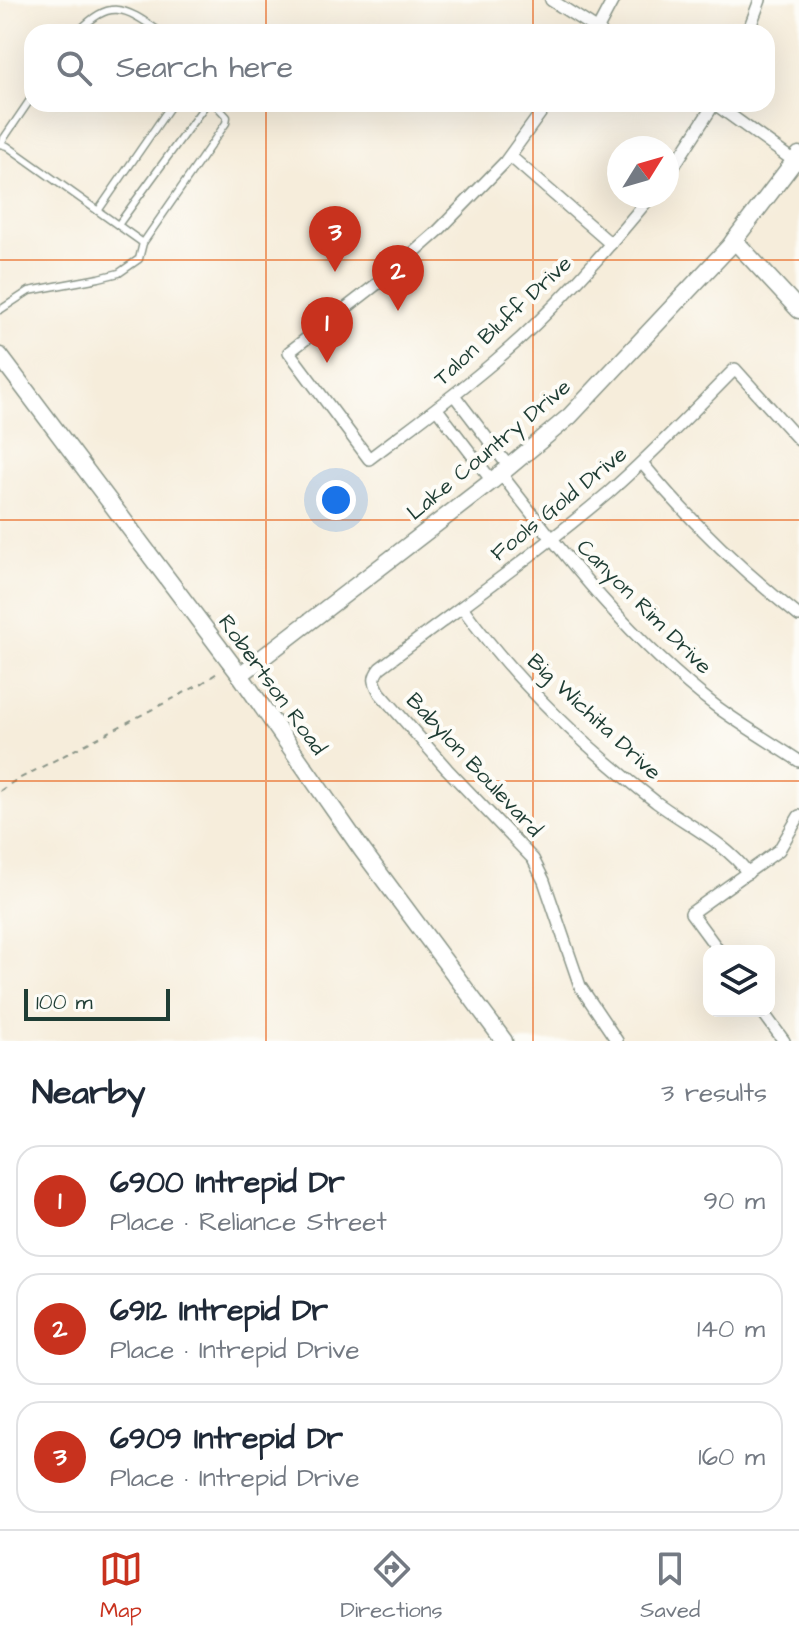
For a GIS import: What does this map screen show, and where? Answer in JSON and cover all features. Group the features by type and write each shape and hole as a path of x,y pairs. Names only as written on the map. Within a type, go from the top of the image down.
{"street":[{"path":"551,0 587,24"},
{"path":"601,24 613,0"},
{"path":"751,24 760,0"},
{"path":"401,264 437,232 510,156 541,112"},
{"path":"679,159 710,112"},
{"path":"727,112 798,161"},
{"path":"510,156 611,244"},
{"name":"Lake Country Drive","path":"236,669 500,474 570,416 734,240 798,161"},
{"name":"Talon Bluff Drive","path":"401,264 289,352 369,459 454,395 545,314 641,208"},
{"path":"734,240 799,310"},
{"name":"Robertson Road","path":"0,356 236,669 362,850 504,1041"},
{"name":"Fools Gold Drive","path":"397,655 551,540 642,463 735,369 799,440"},
{"path":"454,395 500,474"},
{"path":"437,409 500,474"},
{"path":"642,463 678,506 727,555 799,616"},
{"name":"Canyon Rim Drive","path":"500,474 593,591 657,655 717,706 799,761"},
{"name":"Big Wichita Drive","path":"462,607 513,670 564,723 658,803 737,858 748,873"},
{"name":"Babylon Boulevard","path":"397,655 380,668 374,676 374,683 447,769 533,859 544,881 580,986 617,1041"},
{"path":"715,945 691,913 779,850 799,816"},
{"path":"766,1017 784,1041"}],"lane":[{"path":"84,24 92,13 109,4 119,6 147,24"},
{"path":"24,109 0,144 143,243"},
{"path":"98,211 166,112"},
{"path":"118,225 200,112"},
{"path":"0,310 29,291 119,273 139,259 143,243 226,123 227,117 222,112"},
{"path":"401,264 413,278"}],"path":[{"path":"0,791 201,684 236,669"}],"place":[{"name":"6909 Intrepid Dr","path":"335,272"},
{"name":"6912 Intrepid Dr","path":"398,311"},
{"name":"6900 Intrepid Dr","path":"327,363"}]}
